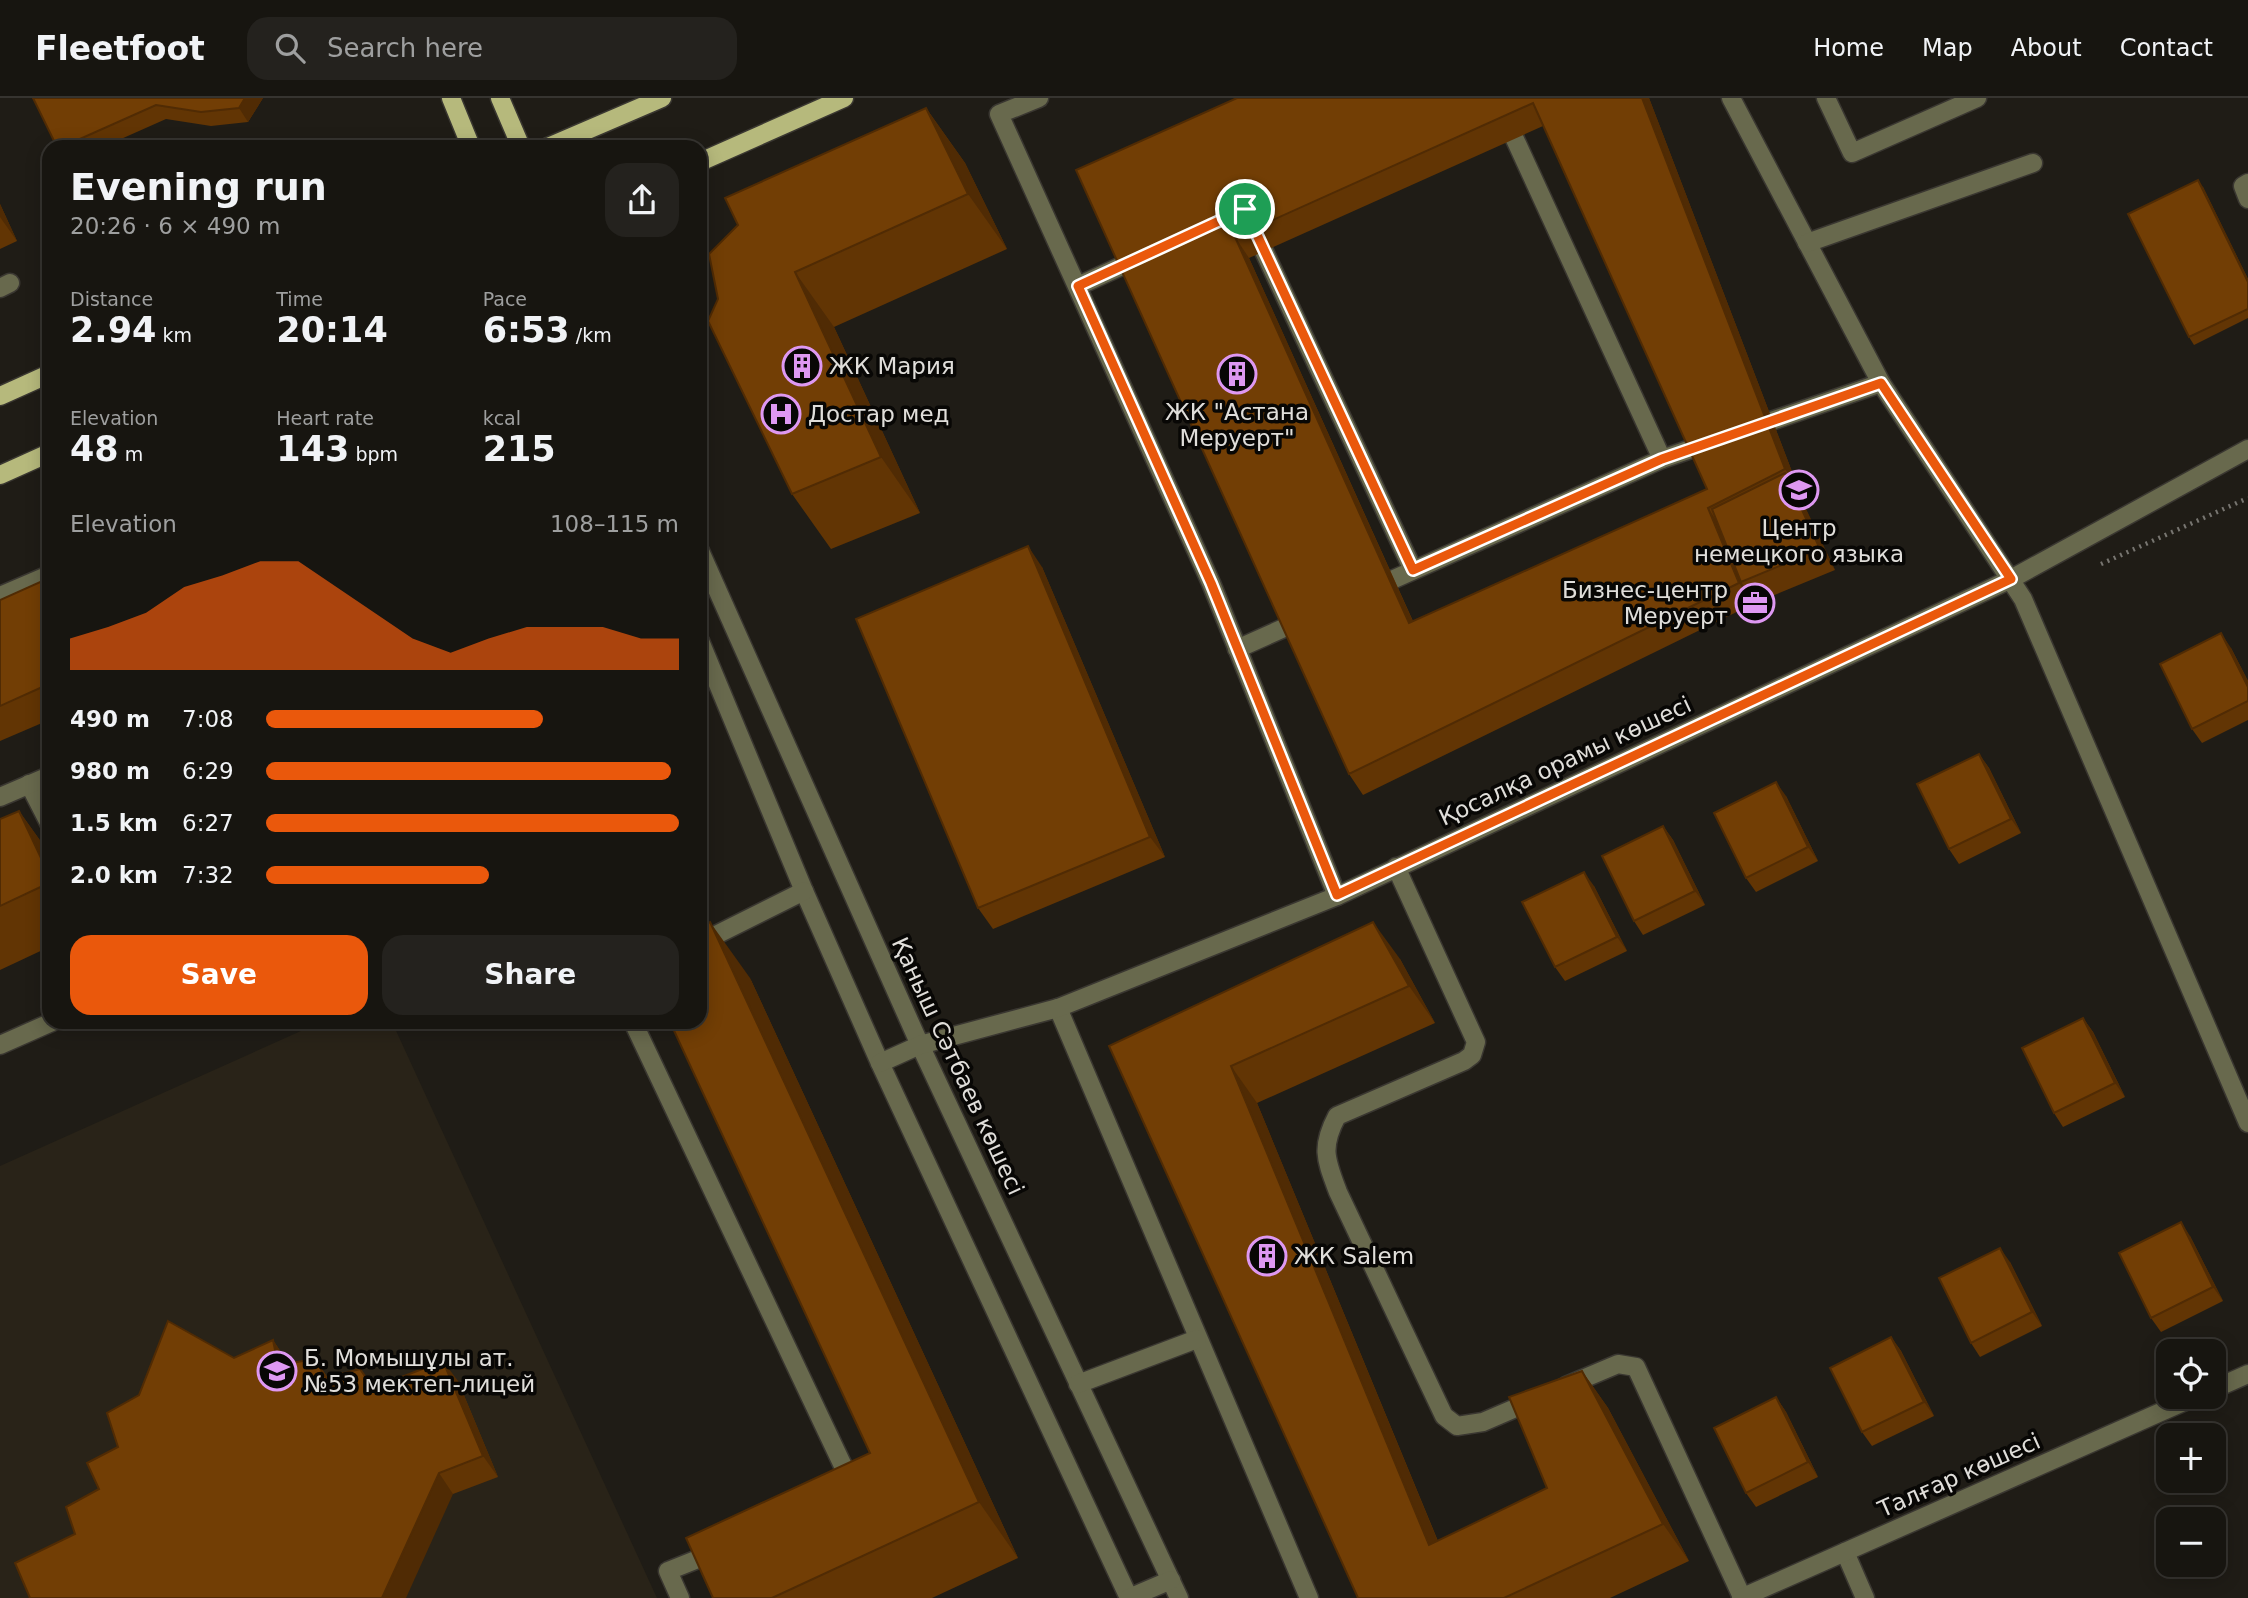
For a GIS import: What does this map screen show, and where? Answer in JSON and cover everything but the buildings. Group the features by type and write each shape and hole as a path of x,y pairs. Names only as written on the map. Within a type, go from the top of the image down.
{"main road":[{"path":"450,98 468,140"},
{"path":"500,98 518,140"},
{"path":"564,140 662,98"},
{"path":"707,159 844,98"},
{"path":"0,396 42,377"},
{"path":"0,475 42,456"}],"street":[{"path":"1039,98 999,114 1211,583 1337,895"},
{"path":"1731,98 1881,383 2023,599 2248,1124"},
{"path":"1826,98 1852,153 1978,98"},
{"path":"1492,100 1662,459"},
{"path":"1807,243 2033,163"},
{"path":"2248,183 2243,186 2248,199"},
{"path":"1245,209 1413,570"},
{"path":"1078,286 1161,248"},
{"path":"1362,593 1662,459 1881,383"},
{"name":"Қосалқа орамы көшесі","path":"880,1063 920,1045 1058,1008 1337,895 2011,579 2248,449"},
{"name":"Қаныш Сәтбаев көшесі","path":"707,567 920,1045 1178,1598"},
{"path":"0,596 42,578"},
{"path":"1237,649 1325,610"},
{"path":"707,658 804,891 880,1063 1129,1598 1171,1580"},
{"path":"0,797 42,779"},
{"path":"29,785 42,810"},
{"path":"1396,867 1476,1042 1472,1055 1464,1061 1337,1116 1327,1135 1325,1158 1338,1192 1438,1404 1444,1416 1457,1426 1483,1422 1618,1364 1636,1367 1741,1598"},
{"path":"707,940 804,891"},
{"path":"1058,1008 1196,1339 1309,1598"},
{"path":"0,1045 42,1026"},
{"path":"636,1029 831,1446 858,1497 845,1502"},
{"path":"1078,1384 1196,1339"},
{"path":"2226,1384 2248,1374"},
{"name":"Талғар көшесі","path":"1741,1598 2168,1409"},
{"path":"680,1598 668,1571 732,1546"},
{"path":"1845,1552 1865,1598"}],"path":[{"path":"2098,566 2248,498"}],"shaded area":[{"name":"Б. Момышұлы ат. №53 мектеп-лицей","path":"305,1029 395,1029 657,1598 0,1598 0,1166"}],"place":[{"name":"ЖК Мария","path":"802,366"},
{"name":"ЖК \"Астана Меруерт\"","path":"1237,374"},
{"name":"Достар мед","path":"781,414"},
{"name":"Центр немецкого языка","path":"1799,490"},
{"name":"Бизнес-центр Меруерт","path":"1755,603"},
{"name":"ЖК Salem","path":"1267,1256"},
{"name":"Б. Момышұлы ат. №53 мектеп-лицей","path":"277,1371"}],"route":[{"path":"1245,209 1413,570 1662,459 1881,383 2011,579 1337,895 1211,583 1078,286 1245,209"}]}
